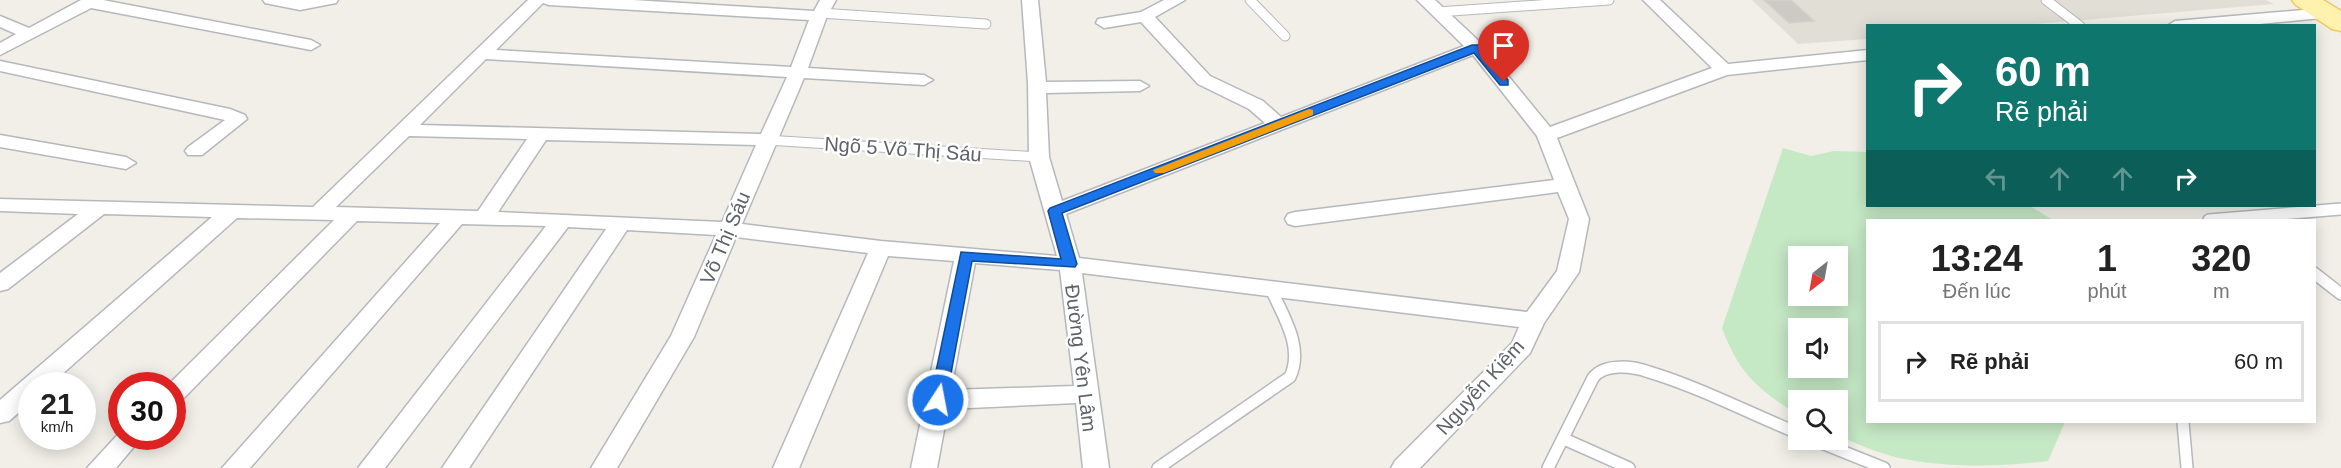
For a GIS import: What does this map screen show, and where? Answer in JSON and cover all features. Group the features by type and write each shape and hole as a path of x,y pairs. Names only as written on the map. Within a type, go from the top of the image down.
{"street":[{"path":"271,0 300,5 330,0"},
{"path":"320,212 537,0"},
{"path":"549,0 822,9"},
{"name":"Đường Yên Lâm","path":"1030,0 1038,88 1039,157 1070,264 1096,468"},
{"path":"1104,23 1145,16 1177,0"},
{"path":"1651,0 1724,70"},
{"path":"0,50 90,1 311,45"},
{"name":"Nguyễn Kiệm","path":"1404,468 1522,347 1533,321 1568,272 1579,219 1546,135 1476,48 1431,6"},
{"path":"2193,24 2333,8"},
{"name":"Võ Thị Sáu","path":"604,468 682,338 766,140 798,72 822,9"},
{"path":"1145,16 1209,84 1256,105 1278,124"},
{"path":"0,21 29,34"},
{"path":"1054,211 1476,48"},
{"path":"482,54 924,80"},
{"path":"1546,135 1724,70 1866,55"},
{"path":"0,66 238,119 195,151"},
{"path":"1038,88 1140,86"},
{"path":"404,130 766,140"},
{"path":"483,219 540,134"},
{"path":"0,141 126,163"},
{"path":"1295,219 1566,185"},
{"path":"0,205 320,212 455,219 562,220 729,229 881,248 1070,264 1533,321"},
{"path":"0,284 100,207"},
{"path":"48,372 232,211"},
{"path":"186,381 352,214"},
{"path":"235,468 455,219"},
{"path":"371,468 562,220"},
{"path":"454,468 621,223"},
{"path":"786,468 881,248"},
{"path":"924,468 966,256"},
{"path":"938,400 1086,394"},
{"path":"0,414 18,398"},
{"path":"100,468 117,450"}],"lane":[{"path":"1250,0 1285,36"},
{"path":"1431,6 1609,0"},
{"path":"2046,0 2077,24"},
{"path":"822,9 986,24"},
{"name":"Ngõ 5 Võ Thị Sáu","path":"766,140 1039,157"},
{"path":"2247,219 2341,209"},
{"path":"2316,275 2341,294"},
{"path":"1158,468 1290,377 1294,370 1296,353 1271,289"},
{"path":"1548,468 1593,378 1605,369 1623,366 1647,370 1788,429"},
{"path":"2183,423 2187,468"},
{"path":"1564,439 1629,468"},
{"path":"1839,450 1884,468"}],"shaded area":[{"path":"1752,0 2266,0 2274,4 2036,24 1866,24 1866,39 1798,44"}],"green space":[{"path":"1783,148 1811,156 1834,151 1866,152 1866,207 2032,207 2051,219 1866,219 1866,423 2065,423 2048,461 1955,465 1891,456 1848,440 1848,390 1788,390 1788,408 1751,379 1735,357 1722,328"}],"building":[{"path":"1764,0 1791,0 1814,21 1789,23"}],"slow traffic":[{"path":"1159,170 1309,112"}],"route":[{"path":"938,400 966,256 1070,264 1054,211 1476,48 1504,82"}]}
